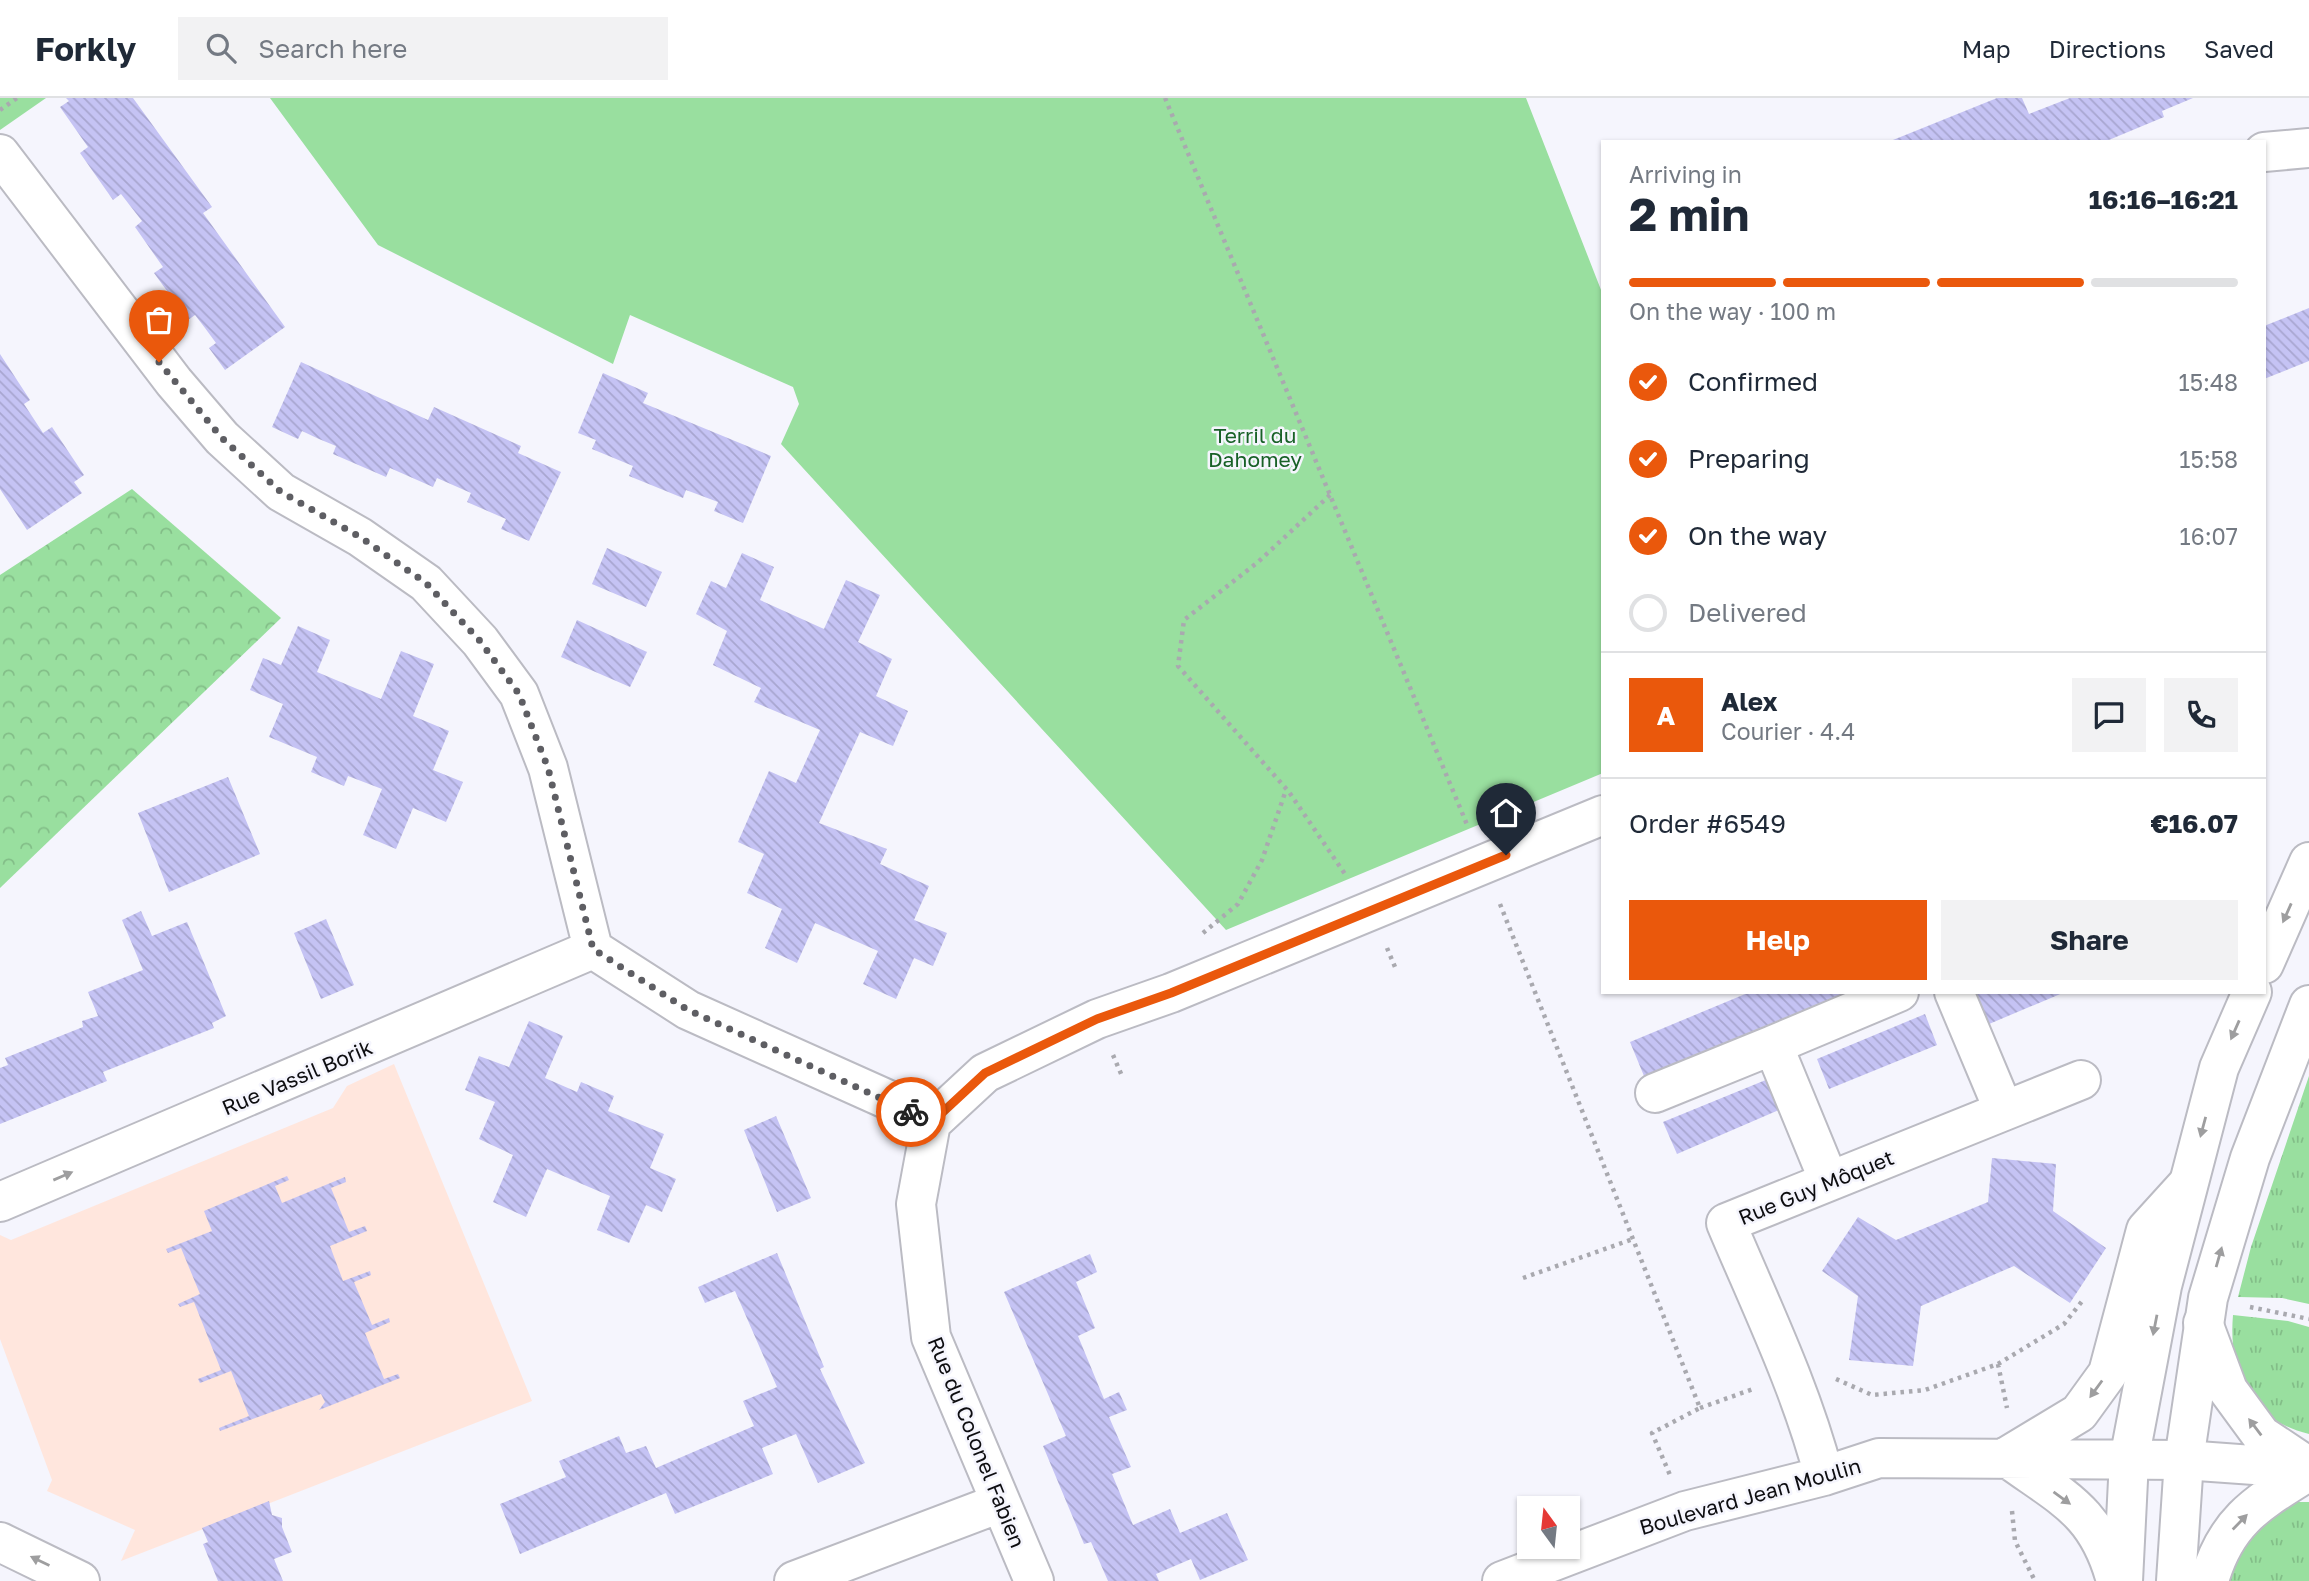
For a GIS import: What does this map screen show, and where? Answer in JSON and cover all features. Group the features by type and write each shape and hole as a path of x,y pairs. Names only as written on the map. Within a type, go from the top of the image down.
{"street":[{"path":"2266,152 2309,148"},
{"path":"0,154 174,382 222,438 281,492 360,537 426,583 480,641 519,694 548,768 593,949 688,1010 893,1102 931,1123 985,1073 1097,1019 1171,993 1601,816"},
{"path":"2266,959 2309,862"},
{"name":"Rue Vassil Borik","path":"0,1202 593,949"},
{"path":"1655,1093 1894,994"},
{"path":"1955,994 2004,1111"},
{"path":"2123,1581 2129,1460 2162,1286 2219,1068 2251,994"},
{"path":"2176,1581 2184,1460 2203,1323 2211,1285 2249,1158 2309,1005"},
{"path":"1773,1045 1829,1181"},
{"name":"Rue Guy Môquet","path":"1824,1476 1811,1427 1791,1374 1726,1223 2081,1080"},
{"name":"Rue du Colonel Fabien","path":"931,1123 916,1204 932,1337 1034,1581"},
{"path":"2116,1581 2107,1550 2085,1514 2006,1457 2079,1413 2108,1373 2146,1230 2186,1186"},
{"path":"2203,1323 2228,1390 2261,1435 2309,1469 2258,1503 2234,1528 2217,1551 2209,1581"},
{"name":"Boulevard Jean Moulin","path":"1503,1581 1685,1511 1824,1476 1880,1458 2184,1460 2309,1469"},
{"path":"794,1581 1000,1503"},
{"path":"0,1542 80,1581"}],"path":[{"path":"0,110 17,98"},
{"path":"1165,98 1484,864 1700,1408"},
{"path":"1330,495 1258,562 1184,620 1178,666 1286,789 1371,911"},
{"path":"1171,993 1184,947 1238,904 1262,860 1286,789"},
{"path":"1523,1278 1633,1239"},
{"path":"1685,1511 1653,1433 1700,1408 1819,1365 1828,1376 1872,1395 1925,1390 1998,1364 2064,1324 2087,1294"},
{"path":"2247,1307 2309,1318"}],"shaded area":[{"path":"394,1064 532,1401 121,1561 135,1530 47,1491 52,1480 0,1339 0,1235 11,1240 333,1108 347,1086"}],"green space":[{"path":"0,98 46,98 0,130"},
{"name":"Terril du Dahomey","path":"270,98 1526,98 1601,290 1601,774 1226,930 781,444 799,404 793,387 630,315 613,364 378,245"},
{"path":"132,489 281,618 0,888 0,575"},
{"path":"2309,1076 2309,1304 2282,1298 2238,1297 2251,1247"},
{"path":"2233,1315 2288,1321 2309,1327 2309,1434 2272,1418 2247,1391 2234,1356"},
{"path":"2296,1502 2309,1502 2309,1581 2217,1581 2239,1544 2259,1523"}],"building":[{"path":"66,98 133,98 212,207 203,213 285,327 225,370 209,348 216,343 195,315 188,320 154,273 163,267 135,227 142,221 121,194 113,200 80,153 88,147 60,107 69,101"},
{"path":"1997,98 2022,98 2029,114 2070,98 2193,98 2162,111 2164,117 2109,140 1893,140"},
{"path":"2309,308 2309,361 2266,378 2266,325"},
{"path":"0,354 30,400 24,404 43,433 52,427 84,475 74,482 82,493 27,530 0,489"},
{"path":"301,362 428,420 434,407 521,446 518,453 561,472 529,541 501,529 506,519 467,502 471,493 437,478 433,487 390,468 386,477 333,454 336,446 302,431 298,439 272,427"},
{"path":"603,373 648,393 643,403 771,456 743,523 714,511 718,502 686,490 683,498 629,476 633,466 592,449 596,440 578,433"},
{"path":"607,548 662,572 646,607 592,584"},
{"path":"742,553 774,567 760,600 824,629 846,580 880,595 858,642 892,659 876,696 908,711 893,746 860,732 819,823 887,849 880,864 929,886 914,920 947,933 933,966 914,958 896,999 863,984 878,951 815,923 797,963 765,948 782,909 747,893 764,854 738,842 769,771 796,783 820,730 754,702 761,688 713,665 727,631 696,614 711,581 726,588"},
{"path":"577,620 647,652 630,687 561,657"},
{"path":"298,626 330,640 317,672 381,699 401,651 434,664 413,716 449,731 433,770 463,782 446,822 413,808 396,849 363,835 382,789 348,776 344,786 311,772 317,757 269,737 283,704 250,690 263,658 281,665"},
{"path":"228,777 260,854 169,892 138,813"},
{"path":"141,911 152,936 187,922 226,1016 212,1023 214,1028 103,1072 107,1081 0,1124 0,1068 8,1065 5,1058 83,1027 82,1021 98,1016 88,992 143,970 122,920"},
{"path":"326,919 354,985 321,999 294,933"},
{"path":"1745,994 1843,994 1644,1076 1630,1042"},
{"path":"1975,994 2060,994 1982,1027 1969,997"},
{"path":"1925,1014 1937,1045 1829,1089 1817,1059"},
{"path":"529,1021 563,1036 545,1078 577,1092 581,1082 614,1096 608,1111 664,1134 650,1168 676,1179 662,1212 646,1205 629,1243 597,1230 610,1196 547,1169 526,1217 493,1202 513,1155 479,1139 495,1102 465,1090 479,1056 509,1067"},
{"path":"1773,1077 1786,1107 1677,1154 1663,1122"},
{"path":"776,1116 811,1198 777,1212 744,1130"},
{"path":"1992,1158 2056,1164 2053,1211 2106,1248 2070,1303 2014,1266 1921,1306 1913,1366 1849,1360 1858,1296 1822,1271 1858,1217 1896,1240 1988,1202"},
{"path":"287,1176 289,1180 275,1186 282,1203 345,1177 346,1182 331,1188 349,1232 365,1226 367,1231 330,1246 343,1281 370,1271 371,1275 354,1282 372,1325 389,1318 390,1322 365,1333 384,1379 398,1374 400,1378 319,1410 325,1402 321,1394 220,1431 219,1428 249,1416 231,1371 200,1383 198,1379 221,1370 194,1302 180,1307 178,1304 200,1294 181,1248 168,1253 166,1249 212,1231 204,1211"},
{"path":"777,1253 824,1367 820,1369 865,1463 818,1483 796,1434 762,1448 773,1474 675,1514 666,1493 520,1554 500,1504 566,1477 559,1461 619,1436 626,1453 646,1446 656,1468 754,1426 743,1401 777,1387 735,1291 705,1303 698,1287"},
{"path":"1090,1254 1097,1272 1076,1282 1095,1328 1078,1336 1104,1399 1119,1392 1127,1410 1109,1417 1131,1467 1112,1474 1133,1525 1170,1509 1180,1533 1227,1513 1248,1560 1200,1580 1191,1559 1156,1574 1159,1581 1108,1581 1091,1542 1084,1544 1043,1446 1066,1436 1004,1292"},
{"path":"269,1501 272,1515 282,1518 282,1527 292,1552 274,1559 283,1581 218,1581 203,1544 208,1542 202,1528"}],"way so far":[{"path":"159,362 222,438 281,492 360,537 426,583 480,641 519,694 548,768 578,878 593,949 688,1010 911,1112"}],"route":[{"path":"911,1112 931,1123 985,1073 1097,1019 1171,993 1506,855"}]}
